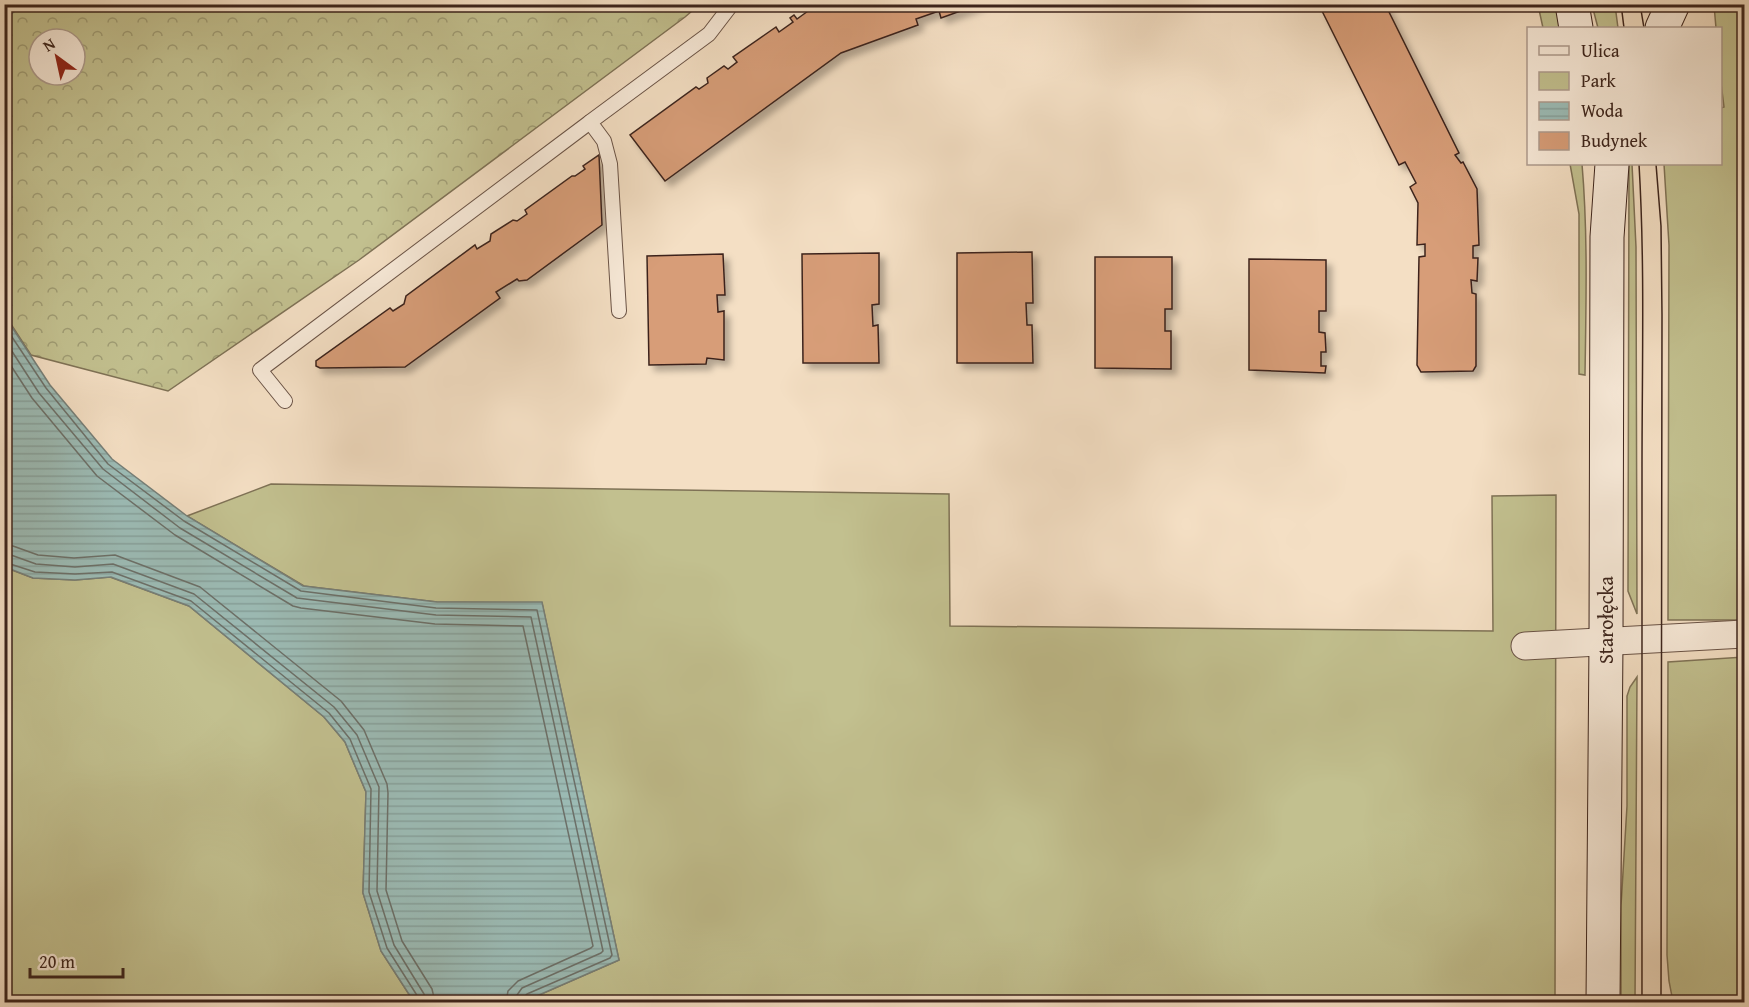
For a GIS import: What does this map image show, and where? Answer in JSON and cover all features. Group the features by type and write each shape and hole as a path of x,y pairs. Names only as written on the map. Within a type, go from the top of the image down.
{"street":[{"path":"1572,4 1576,27"},
{"path":"1662,27 1673,4"},
{"name":"Starołęcka","path":"1596,165 1607,237"},
{"name":"Starołęcka","path":"1603,1002 1607,237 1612,165"},
{"path":"1525,646 1744,634"}],"lane":[{"path":"285,401 260,370 709,34 732,4"},
{"path":"590,122 604,141 610,164 619,311"}],"green space":[{"path":"5,4 699,5 359,260 168,391 31,355 5,315"},
{"path":"1538,5 1558,5 1564,27 1543,27"},
{"path":"1592,5 1615,5 1618,27 1598,27"},
{"path":"1714,5 1744,5 1744,620 1668,620 1669,245 1664,165 1722,165 1722,108 1724,107 1722,27 1716,27"},
{"path":"1570,165 1582,165 1584,190 1585,375 1579,374 1579,214"},
{"path":"1629,165 1632,165 1636,247 1637,614 1628,591"},
{"path":"271,484 949,494 950,626 1493,631 1492,496 1556,495 1555,1002 523,1002 619,960 542,603 437,602 304,586 187,516"},
{"path":"4,567 33,578 75,580 110,577 189,606 324,717 345,742 366,792 363,893 381,951 414,1002 5,1002"},
{"path":"1744,657 1744,1002 1673,1002 1667,955 1668,662"},
{"path":"1637,677 1635,1002 1621,1002 1621,906 1627,806 1627,696"}],"water":[{"path":"4,315 50,385 112,459 187,516 303,586 437,602 542,602 619,960 523,1002 414,1002 381,951 363,893 366,792 345,742 324,717 189,606 111,577 75,580 33,578 5,567"}],"building":[{"path":"812,4 980,4 941,18 939,11 916,19 918,25 841,53 665,181 630,135 696,87 699,89 708,83 707,78 724,66 728,69 737,62 733,57 776,27 779,32 793,22 790,18 794,15 797,19 808,11 804,7"},
{"path":"1326,4 1385,4 1459,153 1455,155 1461,163 1463,162 1477,189 1479,245 1473,246 1473,258 1478,258 1477,281 1471,280 1472,293 1476,294 1476,366 1473,371 1421,372 1417,365 1419,257 1425,256 1425,244 1417,245 1418,203 1410,187 1416,183 1405,162 1399,165 1321,9 1327,7"},
{"path":"599,155 602,225 527,280 517,279 496,292 500,298 405,367 320,368 316,366 316,361 390,308 393,311 404,304 406,296 475,245 477,249 490,241 491,234 527,214 525,210 585,169 583,166"},
{"path":"1032,252 1033,303 1026,303 1027,325 1032,325 1033,363 957,363 957,253"},
{"path":"879,253 879,304 872,305 873,326 878,325 879,363 803,363 802,254"},
{"path":"723,254 725,295 717,295 718,312 724,311 724,360 707,358 706,364 649,365 647,256"},
{"path":"1095,257 1172,257 1172,309 1165,309 1165,331 1171,331 1171,369 1095,368"},
{"path":"1249,259 1326,260 1326,311 1319,311 1319,332 1325,333 1326,352 1321,352 1321,366 1326,366 1325,373 1249,370"}],"waterway":[{"path":"4,15 18,4"}],"tram line":[{"path":"1621,4 1624,27"},
{"path":"1640,4 1644,27"},
{"path":"1639,165 1643,316 1642,1002"},
{"path":"1656,165 1661,226 1662,314 1661,1002"}]}
